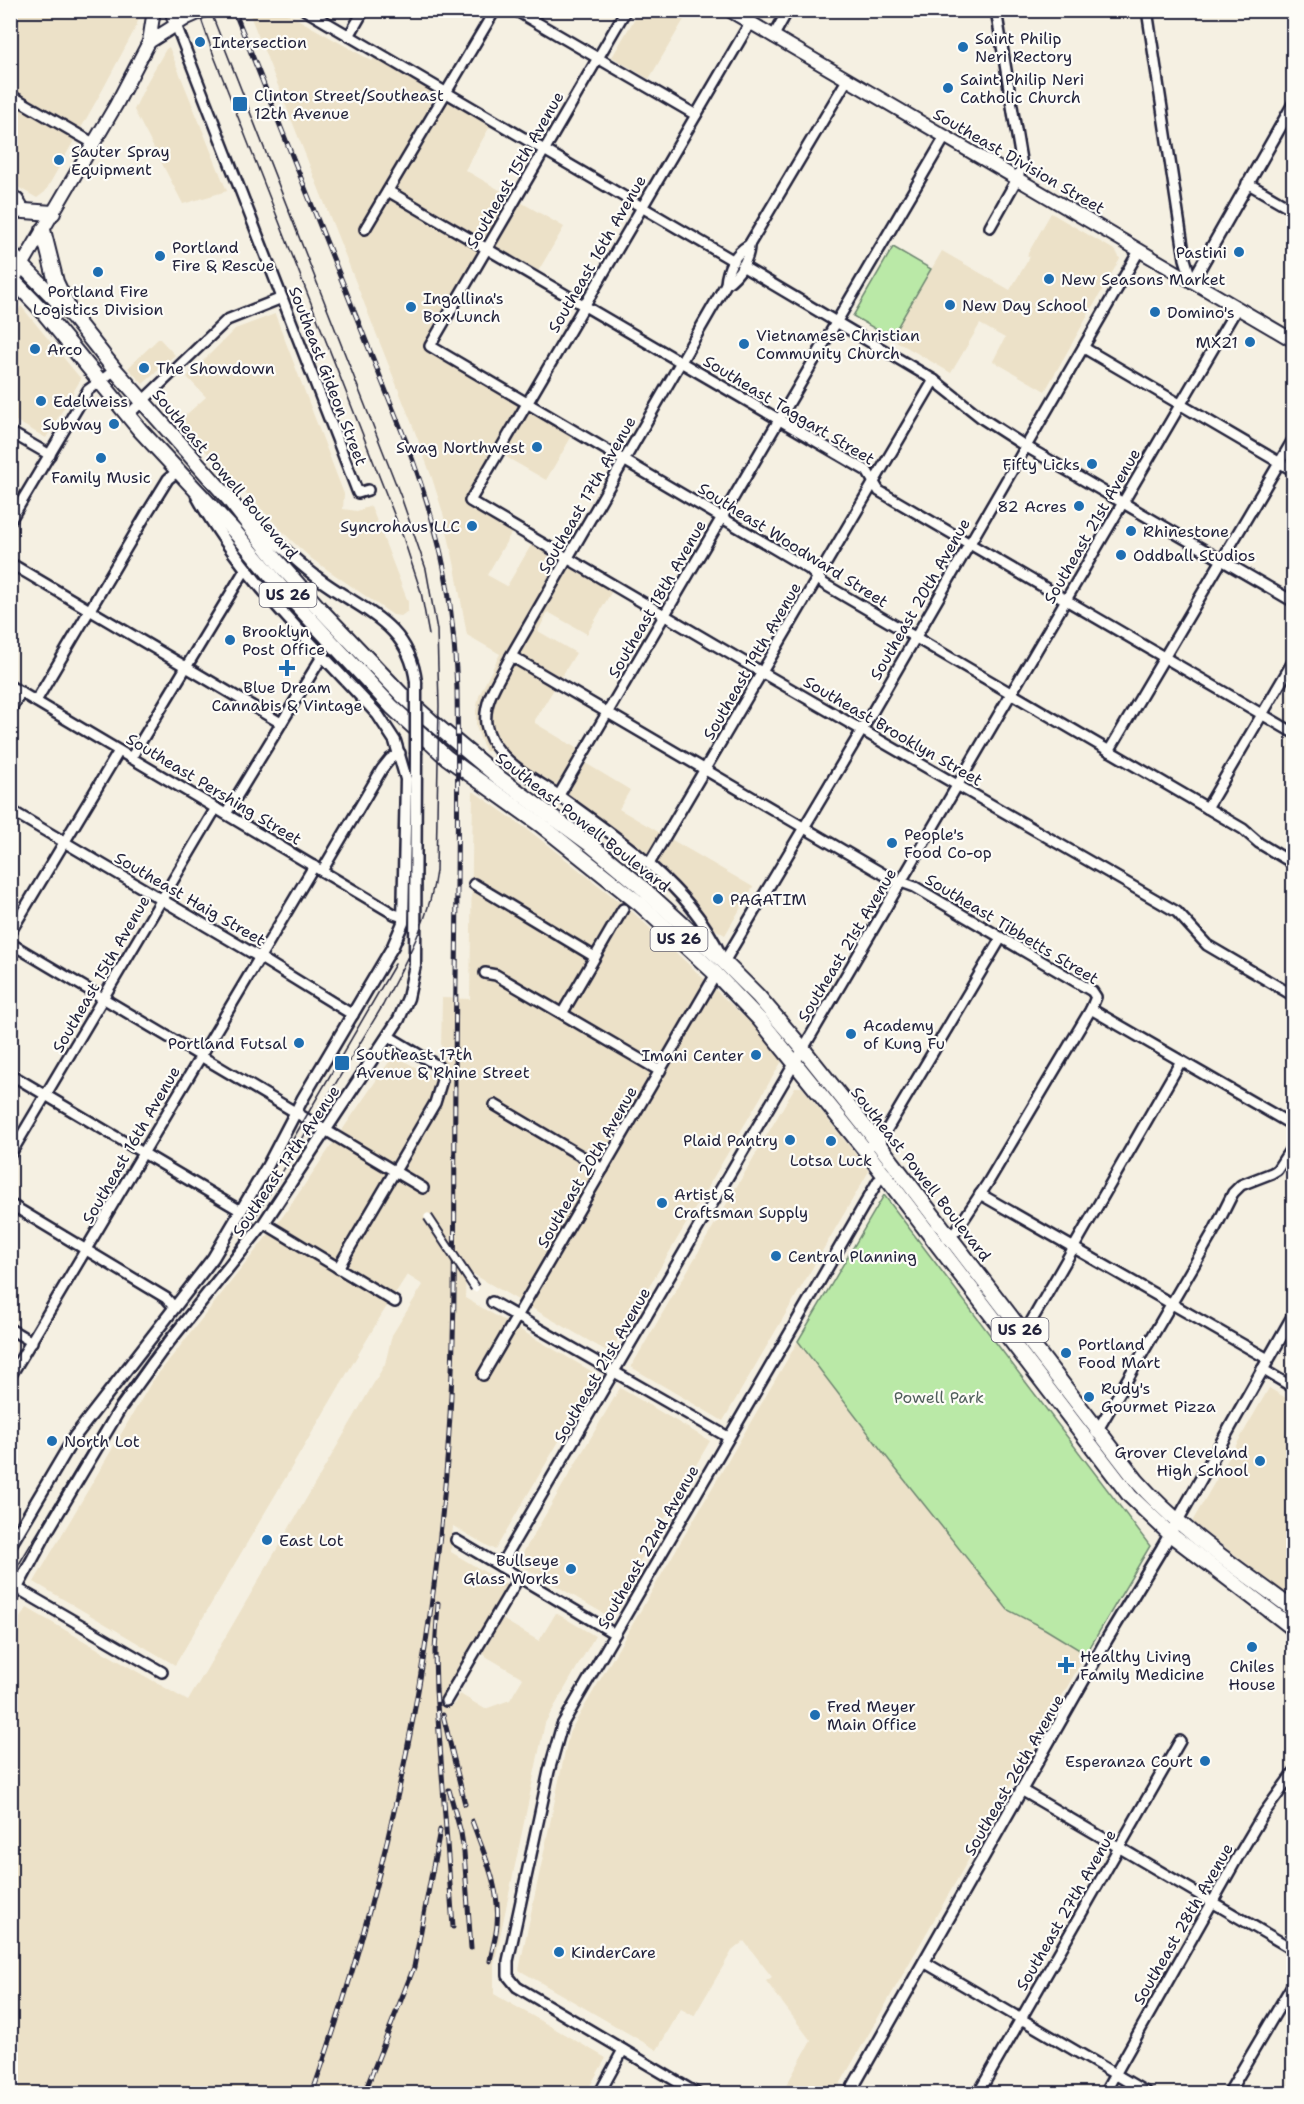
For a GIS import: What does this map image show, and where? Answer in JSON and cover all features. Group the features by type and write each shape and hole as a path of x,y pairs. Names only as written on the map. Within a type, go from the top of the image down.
{"main road":[{"path":"12,281 149,42 154,10"},
{"path":"171,10 176,25"},
{"path":"149,42 206,10"},
{"name":"Southeast Division Street","path":"729,10 1293,341"},
{"path":"10,210 53,213"},
{"path":"43,230 56,282 73,317"},
{"name":"Southeast Powell Boulevard","path":"10,253 73,317 142,402 228,498 278,562 402,695 498,777 591,845 637,883 758,996 876,1141 1142,1487 1177,1521 1293,1610"},
{"name":"Southeast Powell Boulevard","path":"12,281 40,308 127,416 183,475 284,591 409,724 460,768 541,825 615,883 716,974 760,1020 865,1150 1130,1496 1170,1534 1293,1629"}],"street":[{"path":"304,10 934,380 983,419 1025,446 1293,602"},
{"path":"349,36 364,10"},
{"path":"365,229 495,10"},
{"path":"515,10 696,116"},
{"name":"Southeast 15th Avenue","path":"429,346 626,10"},
{"path":"773,37 788,10"},
{"path":"990,227 1017,179 1021,163 996,10"},
{"path":"1147,10 1185,256 1192,282"},
{"name":"Southeast 16th Avenue","path":"470,501 750,23"},
{"name":"Southeast Gideon Street","path":"176,25 358,494 368,490"},
{"name":"Southeast 17th Avenue","path":"559,795 507,760 493,744 486,725 491,694 510,656 726,284 727,273 738,264 740,250 749,245 847,80"},
{"path":"10,95 93,143"},
{"path":"1192,282 1293,103"},
{"name":"Southeast 18th Avenue","path":"559,795 945,137"},
{"path":"1247,183 1293,210"},
{"name":"Southeast Taggart Street","path":"388,191 867,471 879,491 1293,733"},
{"path":"10,193 18,199 26,212"},
{"name":"Southeast 20th Avenue","path":"724,962 1139,251"},
{"path":"127,416 227,320 282,298"},
{"name":"Southeast 21st Avenue","path":"500,1566 1238,308"},
{"name":"Southeast Woodward Street","path":"429,346 723,517 809,569 824,584 1243,829 1259,843 1293,864"},
{"path":"1084,348 1293,471"},
{"path":"10,521 88,390 115,370"},
{"name":"Southeast 19th Avenue","path":"649,864 934,380"},
{"path":"10,432 50,455"},
{"path":"1109,751 1293,438"},
{"path":"36,701 168,479 183,475"},
{"name":"Southeast 17th Avenue","path":"10,1546 75,1436 209,1263 399,936 403,917 406,787 400,753 386,725 245,570 214,528 183,475"},
{"name":"Southeast 17th Avenue","path":"10,1601 14,1586 121,1407 160,1353 264,1223 388,1036 408,998 415,965 416,682 406,649 387,624 304,567 228,498"},
{"name":"Southeast Brooklyn Street","path":"470,501 1177,912 1207,945 1293,996"},
{"path":"10,563 281,723"},
{"path":"131,758 245,570"},
{"path":"226,814 323,655"},
{"name":"Southeast Tibbetts Street","path":"510,656 803,826 902,882 915,887 1092,991 1096,997 1091,1009 1293,1126"},
{"path":"1207,808 1293,660"},
{"name":"Southeast Pershing Street","path":"10,686 394,914 403,917"},
{"path":"10,711 21,692"},
{"path":"10,933 119,751"},
{"name":"Southeast 16th Avenue","path":"10,1377 259,957 382,769 390,759 400,753"},
{"path":"559,795 649,864 685,898 704,922 724,962"},
{"name":"Southeast 15th Avenue","path":"10,1155 216,808"},
{"name":"Southeast Haig Street","path":"10,810 353,1015"},
{"path":"474,884 596,957"},
{"path":"563,1012 623,909"},
{"path":"865,1150 885,1131 1001,938"},
{"path":"10,943 201,1054 423,1188"},
{"path":"485,973 496,975 563,1012 660,1071"},
{"name":"Southeast 20th Avenue","path":"483,1375 716,974"},
{"path":"938,1246 956,1231 980,1194 1091,1009"},
{"path":"338,1268 435,1103 442,1076 438,1066 434,1063 388,1036"},
{"path":"1011,1341 1028,1327 1181,1061"},
{"path":"10,1074 241,1211"},
{"path":"495,1105 603,1169"},
{"path":"1087,1442 1098,1432 1215,1229 1233,1193 1241,1185 1277,1170 1293,1144"},
{"name":"Southeast 22nd Avenue","path":"623,2050 517,1987 508,1976 508,1961 559,1734 562,1725 728,1437 878,1181 896,1167"},
{"path":"980,1194 1171,1304 1265,1364 1293,1388"},
{"path":"10,1204 166,1298 174,1307"},
{"path":"428,1217 475,1288"},
{"path":"264,1223 395,1302"},
{"path":"492,1302 728,1437"},
{"name":"Southeast 26th Avenue","path":"849,2094 1023,1791 1107,1639 1170,1534 1293,1314"},
{"path":"10,1329 32,1342"},
{"path":"456,1540 615,1634"},
{"path":"446,1701 519,1577"},
{"path":"14,1586 162,1672"},
{"name":"Southeast 27th Avenue","path":"978,2094 1180,1741"},
{"name":"Southeast 28th Avenue","path":"1104,2094 1262,1816 1293,1772"},
{"path":"1023,1791 1293,1950"},
{"path":"924,1962 1149,2094"},
{"path":"1228,2094 1293,1982"},
{"path":"598,2094 623,2050 698,2094"}],"shaded area":[{"path":"248,10 283,11 372,61 376,55 492,123 465,170 564,227 533,280 488,253 434,344 576,429 546,480 501,454 474,500 516,525 487,575 507,586 536,537 616,584 587,634 548,612 538,631 576,653 535,723 586,754 582,761 630,790 619,809 753,887 725,935 692,917 652,876 617,847 491,751 486,751 476,726 476,711 479,696 500,654 467,635 443,513 432,478"},
{"path":"11,11 141,11 136,27 103,89 45,192 37,198 11,183"},
{"path":"639,11 689,11 649,79 612,57"},
{"path":"169,47 227,191 183,204 134,110 147,82"},
{"path":"1051,213 1116,251 1120,259 1045,391 993,361 1005,338 980,324 951,373 891,338 942,251 1010,290 1030,257 1027,255"},
{"path":"21,306 81,379 46,438 11,418 11,323"},
{"path":"275,314 344,494 343,509 357,511 371,506 408,602 408,611 401,616 393,615 312,559 178,422 206,397 187,377 235,329"},
{"path":"159,338 175,355 143,384 128,368"},
{"path":"473,791 531,832 635,914 754,1026 782,1061 610,1353 466,1270 465,1298 598,1375 495,1550 453,1526 451,1552 507,1585 443,1696 449,1706 453,1706 460,1694 485,1709 510,1700 523,1678 482,1654 502,1619 539,1641 556,1613 595,1636 545,1723 494,1965 494,1994 606,2058 586,2093 11,2094 11,1632 27,1608 188,1701 385,1364 392,1335 423,1285 407,1275 175,1665 34,1582 151,1383 283,1216 391,1059 397,1057 444,1083 445,1073 441,1052 442,998 470,999"},
{"path":"795,1087 802,1087 869,1171 723,1421 631,1367"},
{"name":"Fred Meyer Main Office","path":"798,1341 1008,1610 1086,1654 835,2093 782,2093 811,2041 766,1981 772,1977 744,1941 732,1951 694,2016 681,2009 657,2050 519,1970 569,1733"},
{"path":"620,1388 710,1441 608,1616 517,1563"},
{"name":"Grover Cleveland High School","path":"1269,1388 1293,1402 1293,1599 1193,1523"}],"green space":[{"path":"893,247 931,269 891,338 853,316"},
{"name":"Powell Park","path":"884,1195 1150,1546 1086,1654 1008,1610 798,1341"}],"tram line":[{"path":"198,10 403,537 421,592 429,635"},
{"path":"10,1579 108,1416 243,1237 383,1005 422,924 436,871 439,706 437,630 426,569 401,497 210,10"},
{"path":"282,1158 395,964"}],"railway":[{"path":"234,10 407,444 423,490 441,552 447,583 457,688 458,832 453,1324 450,1424 438,1553 414,1710 381,1866 360,1943 312,2094"},
{"path":"438,1603 435,1651 436,1690 453,1927"},
{"path":"443,1715 465,1804"},
{"path":"449,1790 464,1852 471,1948"},
{"path":"472,1821 491,1872 498,1912 490,1961"},
{"path":"364,2094 414,1967 440,1830"}],"place":[{"name":"Intersection","path":"200,42"},
{"name":"Saint Philip Neri Rectory","path":"963,47"},
{"name":"Saint Philip Neri Catholic Church","path":"948,88"},
{"name":"Clinton Street/Southeast 12th Avenue","path":"240,104"},
{"name":"Sauter Spray Equipment","path":"59,160"},
{"name":"Pastini","path":"1239,252"},
{"name":"Portland Fire & Rescue","path":"160,256"},
{"name":"Portland Fire Logistics Division","path":"98,272"},
{"name":"New Seasons Market","path":"1049,279"},
{"name":"New Day School","path":"950,305"},
{"name":"Ingallina's Box Lunch","path":"411,307"},
{"name":"Domino's","path":"1155,312"},
{"name":"MX21","path":"1250,342"},
{"name":"Vietnamese Christian Community Church","path":"744,344"},
{"name":"Arco","path":"35,349"},
{"name":"The Showdown","path":"144,368"},
{"name":"Edelweiss","path":"41,401"},
{"name":"Subway","path":"114,424"},
{"name":"Swag Northwest","path":"537,447"},
{"name":"Family Music","path":"101,458"},
{"name":"Fifty Licks","path":"1092,464"},
{"name":"82 Acres","path":"1079,506"},
{"name":"Syncrohaus LLC","path":"472,526"},
{"name":"Rhinestone","path":"1131,531"},
{"name":"Oddball Studios","path":"1121,555"},
{"name":"Brooklyn Post Office","path":"230,640"},
{"name":"Blue Dream Cannabis & Vintage","path":"287,668"},
{"name":"People's Food Co-op","path":"892,843"},
{"name":"PAGATIM","path":"718,899"},
{"name":"Academy of Kung Fu","path":"851,1034"},
{"name":"Portland Futsal","path":"299,1043"},
{"name":"Imani Center","path":"756,1055"},
{"name":"Southeast 17th Avenue & Rhine Street","path":"342,1063"},
{"name":"Plaid Pantry","path":"790,1140"},
{"name":"Lotsa Luck","path":"831,1141"},
{"name":"Artist & Craftsman Supply","path":"662,1203"},
{"name":"Central Planning","path":"776,1256"},
{"name":"Portland Food Mart","path":"1066,1353"},
{"name":"Rudy's Gourmet Pizza","path":"1089,1397"},
{"name":"North Lot","path":"52,1441"},
{"name":"Grover Cleveland High School","path":"1260,1461"},
{"name":"East Lot","path":"267,1540"},
{"name":"Bullseye Glass Works","path":"571,1569"},
{"name":"Chiles House","path":"1252,1647"},
{"name":"Healthy Living Family Medicine","path":"1066,1665"},
{"name":"Fred Meyer Main Office","path":"815,1715"},
{"name":"Esperanza Court","path":"1205,1761"},
{"name":"KinderCare","path":"559,1952"}]}
